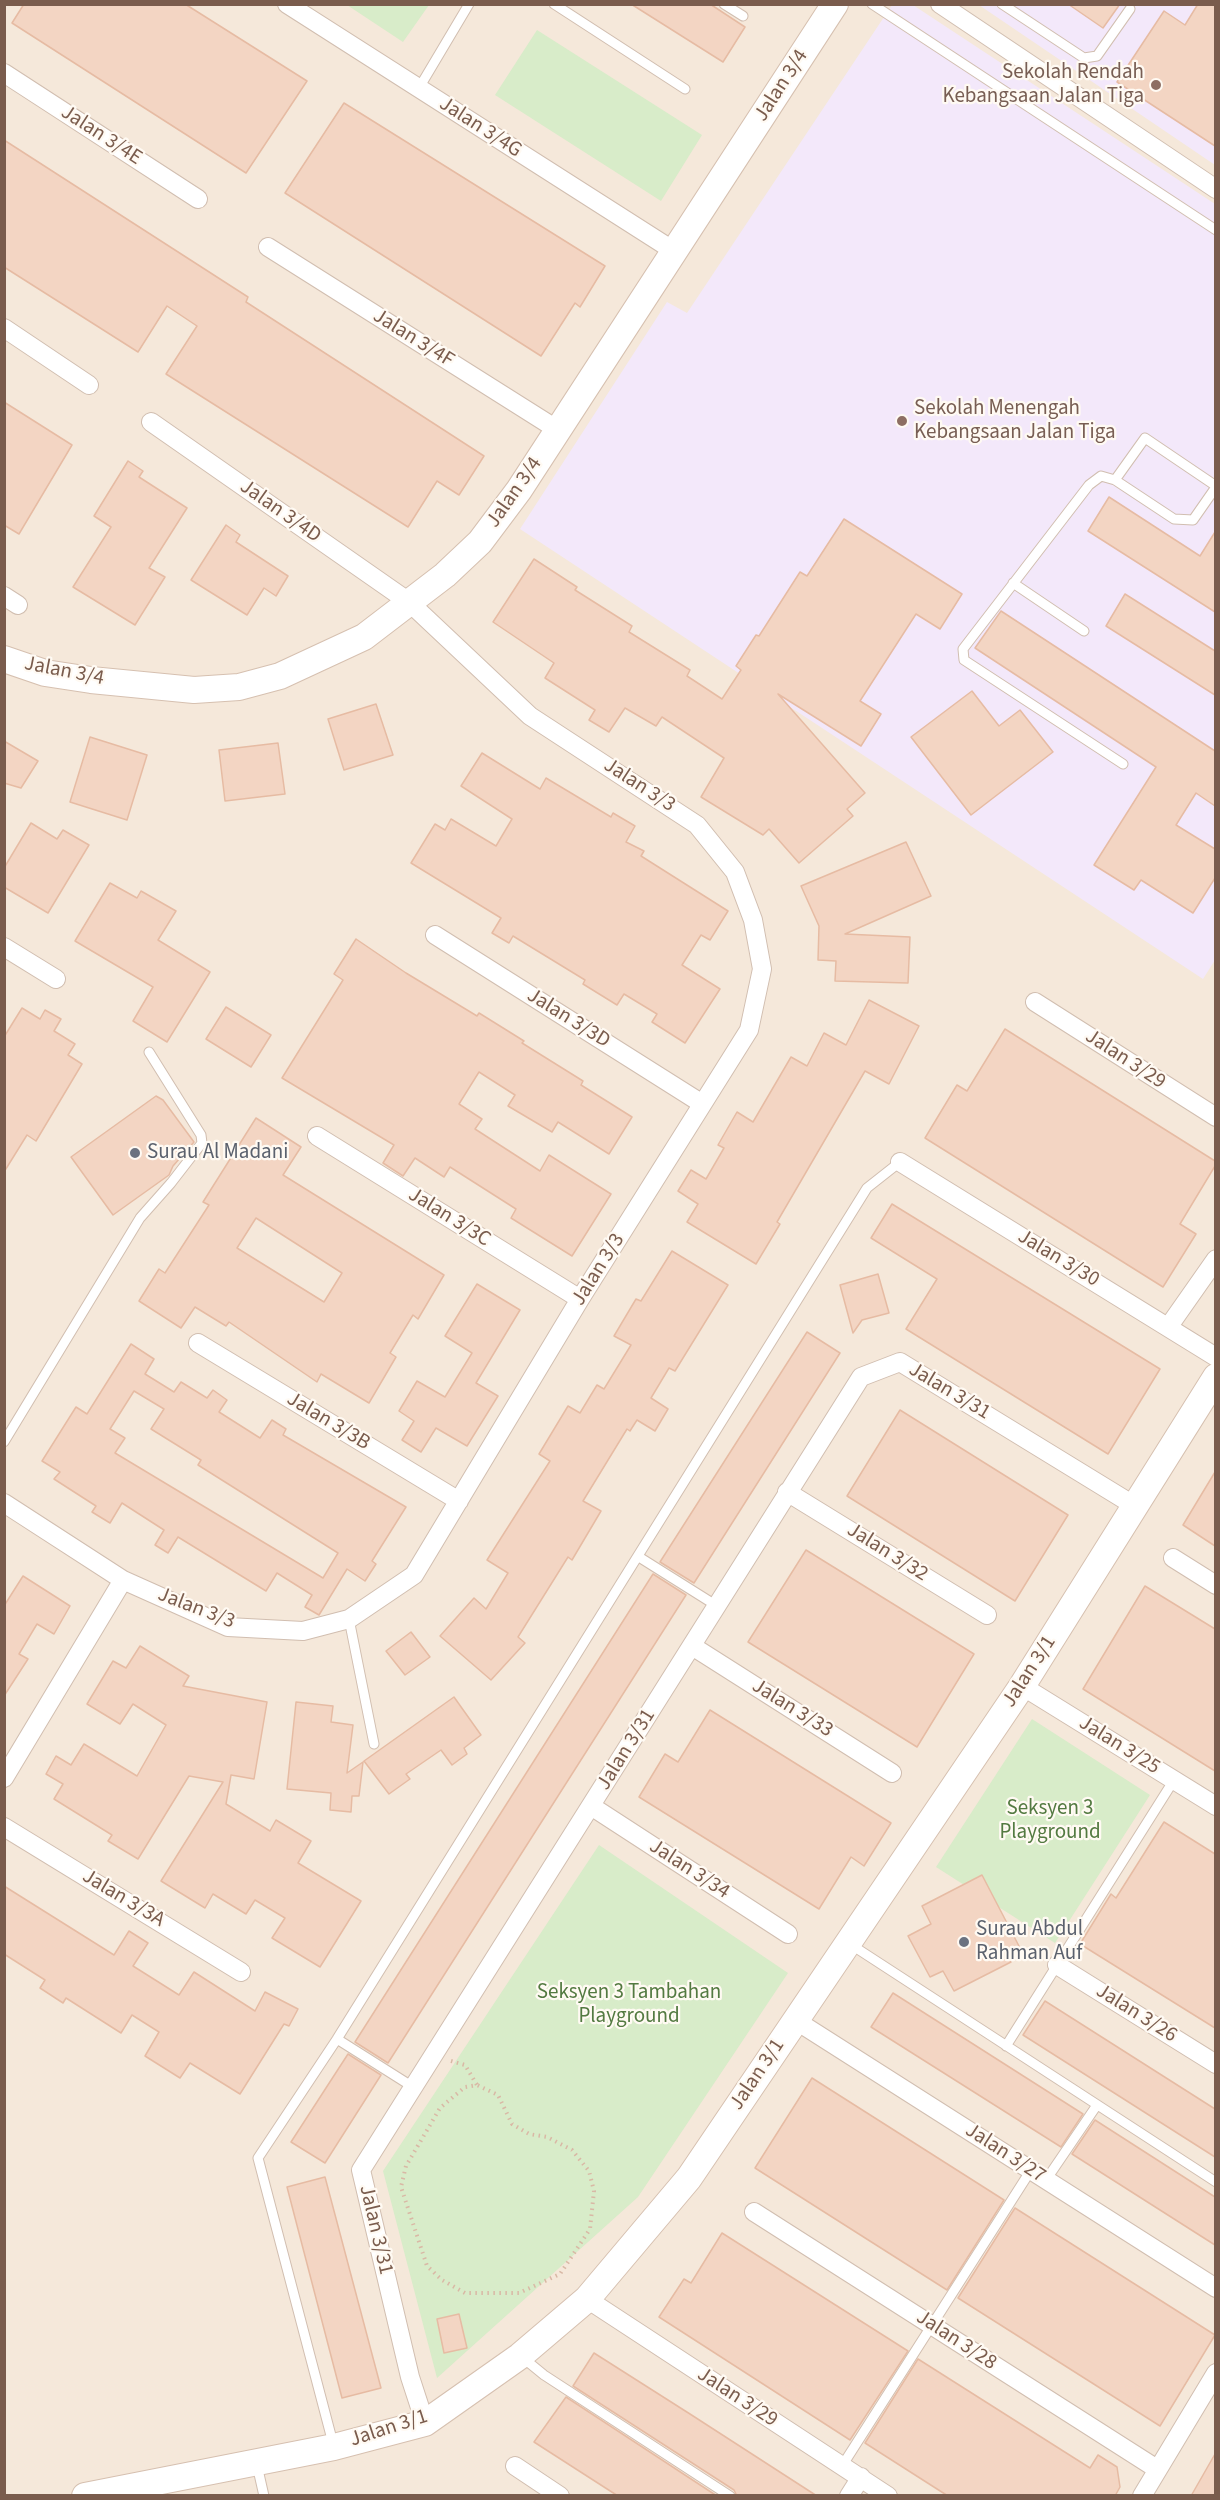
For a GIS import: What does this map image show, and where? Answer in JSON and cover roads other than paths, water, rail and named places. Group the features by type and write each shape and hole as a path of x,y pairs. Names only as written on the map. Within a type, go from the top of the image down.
{"street":[{"name":"Jalan 3/4G","path":"287,4 674,251"},
{"name":"Jalan 3/4","path":"4,659 45,673 91,680 194,690 239,687 280,676 320,660 364,637 445,575 480,542 519,490 835,4"},
{"path":"940,4 1215,189"},
{"name":"Jalan 3/4E","path":"4,73 198,199"},
{"name":"Jalan 3/4F","path":"268,247 558,430"},
{"path":"4,328 89,385"},
{"name":"Jalan 3/4D","path":"151,422 409,602 452,642"},
{"name":"Jalan 3/3","path":"4,1503 123,1580 228,1627 303,1631 349,1619 414,1575 580,1299 701,1103 749,1030 762,969 753,920 735,872 697,825 530,716 452,642"},
{"name":"Jalan 3/3D","path":"435,935 701,1103"},
{"path":"4,947 56,979"},
{"name":"Jalan 3/29","path":"1035,1002 1215,1117"},
{"name":"Jalan 3/3C","path":"317,1136 580,1299"},
{"name":"Jalan 3/30","path":"900,1162 1169,1326 1215,1357"},
{"path":"1169,1326 1215,1259"},
{"name":"Jalan 3/3B","path":"198,1343 459,1501"},
{"name":"Jalan 3/31","path":"425,2422 410,2377 361,2170 861,1377 900,1362 1135,1506"},
{"name":"Jalan 3/1","path":"85,2496 334,2447 425,2422 520,2356 587,2299 688,2178 1022,1686 1215,1377"},
{"name":"Jalan 3/32","path":"788,1492 987,1615"},
{"path":"1173,1558 1215,1585"},
{"path":"4,1778 123,1580"},
{"name":"Jalan 3/33","path":"692,1646 892,1773"},
{"name":"Jalan 3/25","path":"1022,1686 1215,1806"},
{"name":"Jalan 3/34","path":"591,1806 788,1934"},
{"name":"Jalan 3/3A","path":"4,1827 241,1972"},
{"name":"Jalan 3/26","path":"1057,1965 1215,2064"},
{"name":"Jalan 3/27","path":"795,2020 1215,2288"},
{"name":"Jalan 3/28","path":"754,2212 1157,2469"},
{"name":"Jalan 3/29","path":"587,2299 888,2496"},
{"path":"1142,2496 1215,2373"},
{"path":"515,2466 560,2496"},
{"path":"849,2496 861,2477"}],"lane":[{"path":"419,88 469,4"},
{"path":"554,4 685,89"},
{"path":"724,4 743,16"},
{"path":"872,4 1215,230"},
{"path":"1002,4 1084,58 1097,56 1130,9"},
{"path":"1115,480 1145,438 1215,486 1193,520 1174,519 1115,480 1101,476 1089,485 963,649 964,660 1123,764"},
{"path":"1013,583 1083,631"},
{"path":"4,1442 140,1218 202,1143 201,1135 149,1052"},
{"path":"334,2447 258,2158 337,2039 867,1188 900,1162"},
{"path":"639,1557 717,1606"},
{"path":"349,1619 374,1744"},
{"path":"1006,2046 1174,1780"},
{"path":"848,1943 1215,2182"},
{"path":"337,2039 413,2087"},
{"path":"842,2466 932,2325 1038,2175 1097,2105"},
{"path":"520,2356 544,2375 730,2496"},
{"path":"257,2463 264,2496"}],"place":[{"name":"Sekolah Rendah Kebangsaan Jalan Tiga","path":"1156,85"},
{"name":"Sekolah Menengah Kebangsaan Jalan Tiga","path":"902,421"},
{"name":"Surau Al Madani","path":"135,1153"},
{"name":"Surau Abdul Rahman Auf","path":"964,1942"}],"park label":[{"name":"Seksyen 3 Playground","path":"1050,1821"},
{"name":"Seksyen 3 Tambahan Playground","path":"629,2005"}]}
